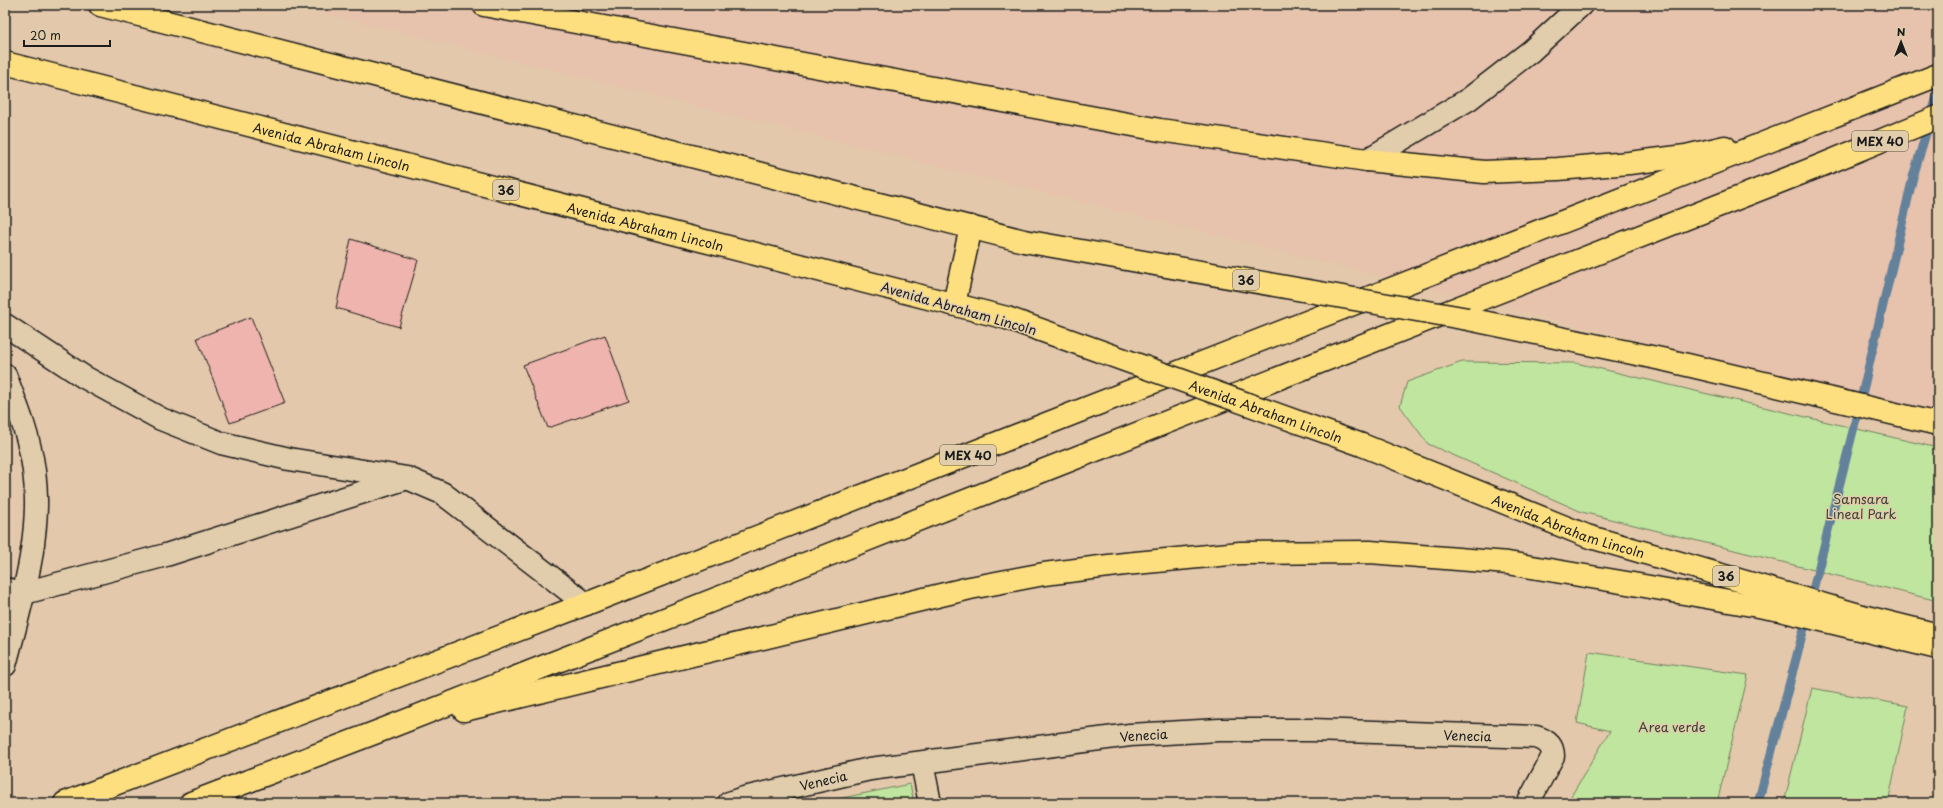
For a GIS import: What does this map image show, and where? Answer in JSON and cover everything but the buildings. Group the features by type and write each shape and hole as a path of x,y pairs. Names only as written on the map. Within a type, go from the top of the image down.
{"main road":[{"name":"36","path":"100,5 1024,241 1468,319 1666,360 1938,424"},
{"path":"484,5 1160,130 1367,160 1484,172 1558,169 1629,163 1686,156 1793,132"},
{"name":"Avenida Abraham Lincoln","path":"5,63 1007,318 1362,445 1587,536 1866,617 1938,635"},
{"name":"MEX 40","path":"65,803 586,604 1793,132 1870,104 1938,76"},
{"name":"MEX 40","path":"192,803 382,730 1822,165 1938,117"},
{"path":"954,304 971,227"},
{"path":"382,730 970,588 1044,574 1240,553 1370,552 1508,563 1780,610 1938,648"}],"street":[{"path":"1367,160 1476,94 1531,51 1581,5"},
{"path":"5,325 98,385 161,419 222,442 289,459 407,478 442,493 586,604"},
{"path":"5,375 22,420 34,471 36,520 14,591 5,665"},
{"path":"14,591 166,555 407,478"},
{"name":"Venecia","path":"740,801 870,769 1130,735 1219,730 1310,730 1536,737 1544,739 1550,744 1553,750 1553,756 1528,803"},
{"path":"922,763 930,803"}],"shaded area":[{"path":"292,5 1938,5 1938,415"}],"green space":[{"name":"Samsara Lineal Park","path":"1462,362 1576,363 1938,448 1938,601 1582,512 1428,444 1400,406 1407,382"},
{"name":"Area verde","path":"1589,652 1748,675 1717,803 1567,803 1610,731 1577,723"},
{"path":"1812,688 1908,706 1888,803 1784,803"},
{"path":"910,784 914,803 818,803"}],"waterway":[{"path":"1810,602 1861,399 1913,177 1938,93"},
{"path":"1758,803 1807,617"}]}
